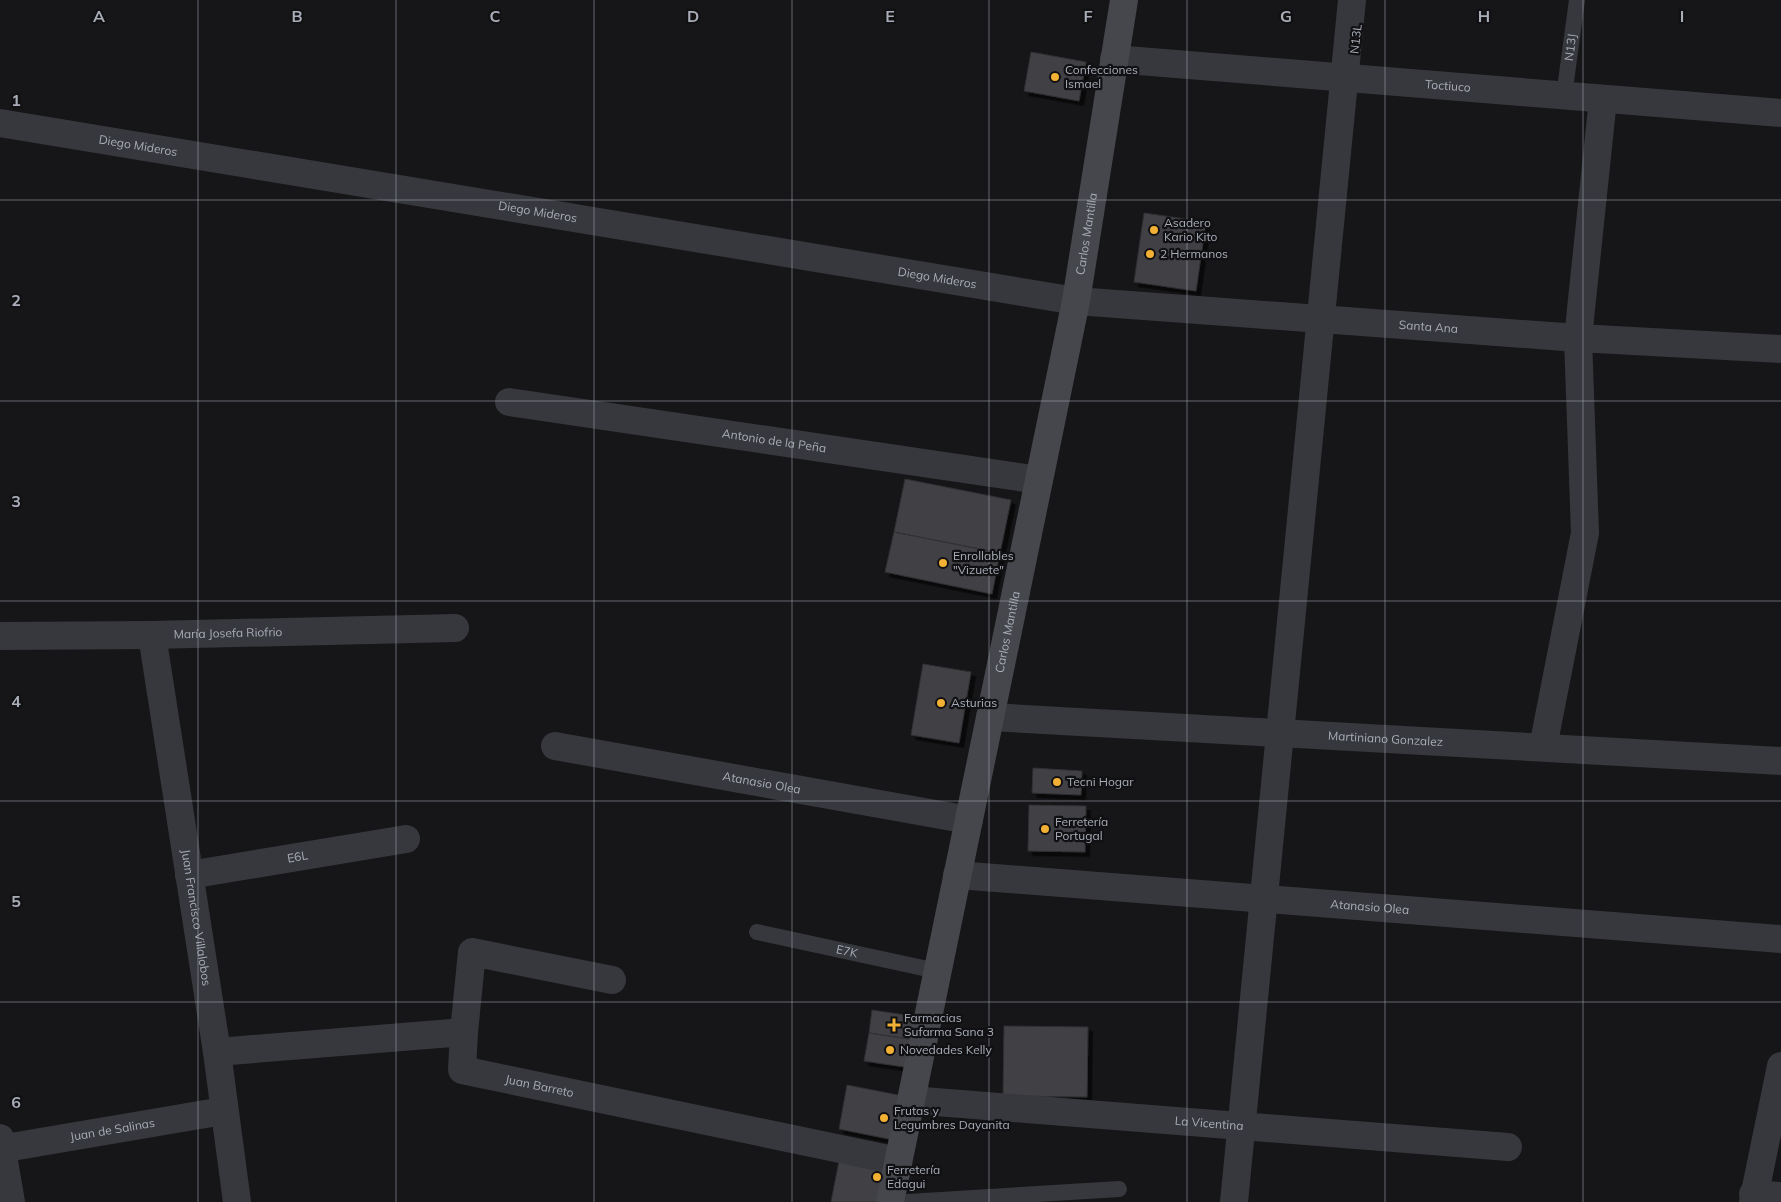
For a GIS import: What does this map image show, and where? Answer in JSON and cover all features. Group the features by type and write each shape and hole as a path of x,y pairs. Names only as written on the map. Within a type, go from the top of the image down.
{"street":[{"name":"Carlos Mantilla","path":"890,1202 1076,301 1124,0"},
{"path":"1234,1202 1352,0"},
{"name":"N13L","path":"1351,78 1360,0"},
{"name":"Toctiuco","path":"1114,59 1781,113"},
{"path":"1543,747 1585,534 1578,338 1603,99"},
{"name":"Diego Mideros","path":"0,124 1076,301"},
{"name":"Santa Ana","path":"1076,301 1578,338 1781,349"},
{"name":"Antonio de la Peña","path":"509,402 1039,480"},
{"name":"María Josefa Riofrio","path":"0,636 152,635 455,628"},
{"name":"Juan Francisco Villalobos","path":"152,635 217,1052 223,1111 237,1202"},
{"name":"Martiniano Gonzalez","path":"990,717 1781,761"},
{"name":"Atanasio Olea","path":"555,746 968,820"},
{"name":"E6L","path":"189,874 406,839"},
{"name":"Atanasio Olea","path":"957,874 1781,939"},
{"path":"217,1052 464,1032 472,952 612,980"},
{"name":"Juan Barreto","path":"464,1032 462,1070 898,1161"},
{"path":"1781,1066 1753,1198 1781,1196"},
{"name":"La Vicentina","path":"911,1100 1508,1147"},
{"name":"Juan de Salinas","path":"1,1145 223,1111"},
{"path":"1,1145 11,1202"}],"lane":[{"name":"N13J","path":"1564,96 1577,0"},
{"name":"E7K","path":"758,932 938,971"},
{"path":"908,1202 1118,1189"}],"building":[{"name":"Confecciones Ismael","path":"1031,52 1086,62 1079,101 1024,91"},
{"path":"1144,213 1206,222 1196,291 1134,282"},
{"path":"905,479 1011,500 1000,553 894,532"},
{"name":"Enrollables \"Vizuete\"","path":"894,532 1000,553 992,594 885,572"},
{"name":"Asturias","path":"923,664 971,672 959,743 911,735"},
{"name":"Tecni Hogar","path":"1033,768 1082,771 1081,795 1032,793"},
{"path":"1029,805 1086,806 1085,852 1028,851"},
{"name":"Farmacias Sufarma Sana 3","path":"872,1010 919,1017 916,1040 869,1033"},
{"path":"1004,1026 1088,1027 1087,1097 1003,1096"},
{"name":"Novedades Kelly","path":"869,1033 916,1040 911,1068 864,1061"},
{"path":"847,1085 903,1096 894,1140 839,1129"},
{"path":"839,1161 892,1172 886,1202 831,1202"}],"place":[{"name":"Confecciones Ismael","path":"1055,77"},
{"name":"Asadero Kario Kito","path":"1154,230"},
{"name":"2 Hermanos","path":"1150,254"},
{"name":"Enrollables \"Vizuete\"","path":"943,563"},
{"name":"Asturias","path":"941,703"},
{"name":"Tecni Hogar","path":"1057,782"},
{"name":"Ferretería Portugal","path":"1045,829"},
{"name":"Farmacias Sufarma Sana 3","path":"894,1025"},
{"name":"Novedades Kelly","path":"890,1050"},
{"name":"Frutas y Legumbres Dayanita","path":"884,1118"},
{"name":"Ferretería Edagui","path":"877,1177"}]}
